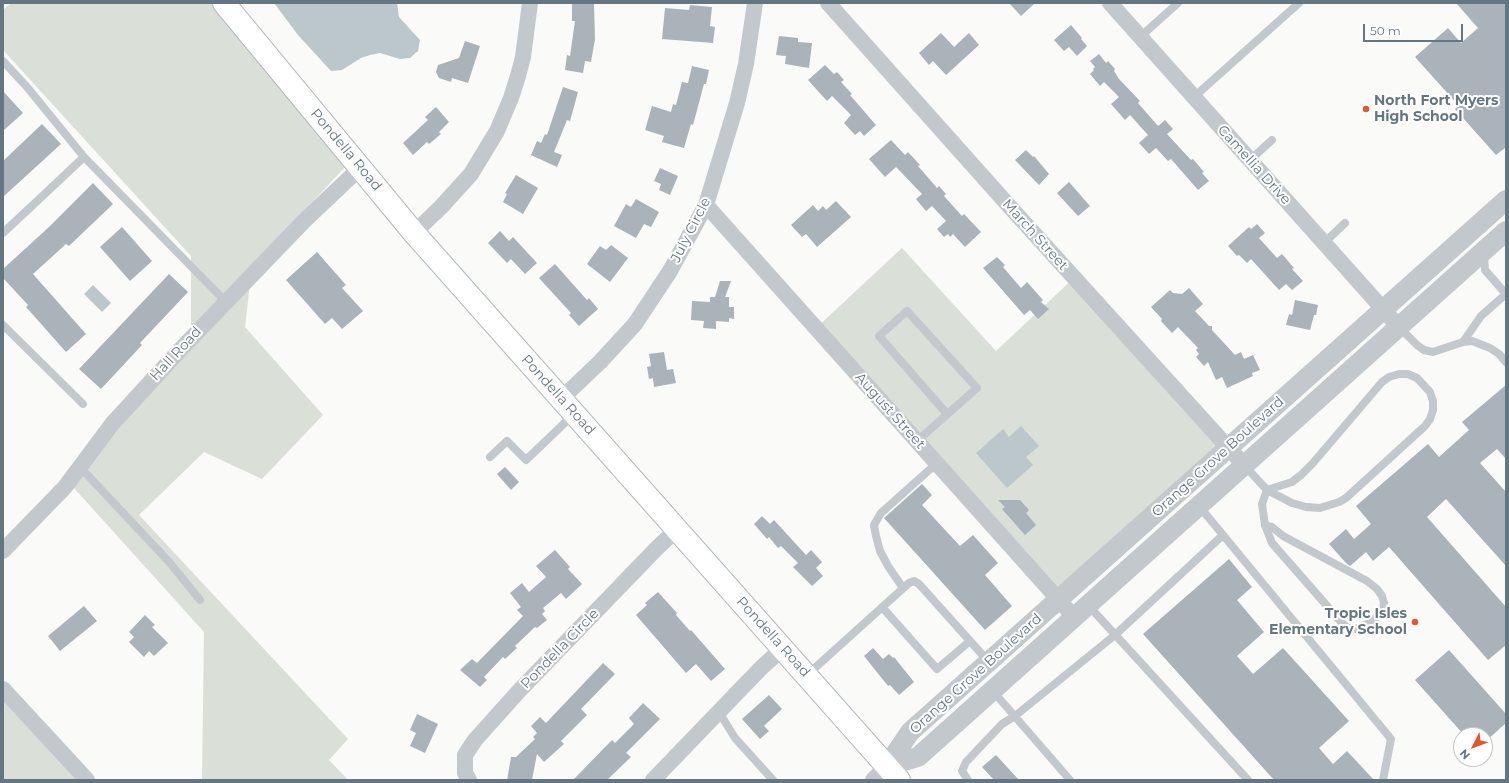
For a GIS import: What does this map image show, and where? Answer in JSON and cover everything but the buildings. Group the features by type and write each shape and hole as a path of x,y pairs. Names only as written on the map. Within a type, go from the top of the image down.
{"main road":[{"name":"Pondella Road","path":"224,3 414,233 783,648 886,775"}],"street":[{"path":"414,233 441,207 471,174 497,131 511,98 518,76 525,43 530,3"},
{"name":"July Circle","path":"568,406 604,358 635,324 670,271 706,205 737,103 746,64 755,3"},
{"name":"March Street","path":"828,3 1010,207 1244,465"},
{"name":"Camellia Drive","path":"1110,3 1399,327"},
{"name":"Hall Road","path":"3,551 46,507 80,467 112,424 225,301 304,221 360,168"},
{"name":"Orange Grove Boulevard","path":"886,775 910,732 1506,200"},
{"name":"August Street","path":"706,205 1059,599 1081,611"},
{"name":"Orange Grove Boulevard","path":"886,775 918,757 1506,231"},
{"name":"Pondella Circle","path":"469,780 465,773 465,755 475,740 518,692 677,529"},
{"path":"653,780 761,668 783,648"},
{"path":"989,662 998,685"},
{"path":"3,689 87,780"}],"lane":[{"path":"1140,37 1178,3"},
{"path":"1194,97 1299,3"},
{"path":"3,61 27,87 84,157 225,301"},
{"path":"1250,160 1272,140"},
{"path":"3,233 84,157"},
{"path":"1324,243 1345,224"},
{"path":"1463,342 1481,316 1506,294 1485,270 1484,251"},
{"path":"917,441 977,388 907,311 879,336 947,414"},
{"path":"3,325 82,404"},
{"path":"1399,327 1424,350 1434,352 1463,342 1472,341 1490,348 1506,362"},
{"path":"1244,465 1267,490 1292,503 1306,507 1320,508 1339,502 1346,498 1425,426 1430,419 1433,410 1433,401 1430,392 1417,378 1408,374 1398,374 1386,379 1372,393 1301,475 1292,482 1267,490"},
{"path":"490,457 507,441 526,460 568,406"},
{"path":"903,588 880,551 874,525 881,513 937,463"},
{"path":"80,467 170,563 200,600"},
{"path":"1265,525 1272,527 1283,536 1367,581 1377,589 1382,596 1384,603 1382,610 1372,622 1360,627 1348,628 1342,623 1272,543 1265,525 1262,504 1267,490"},
{"path":"1199,506 1391,739 1383,780"},
{"path":"968,780 962,771 966,762 1002,724 1115,635 1223,535"},
{"path":"806,675 909,582 919,584 989,662"},
{"path":"882,607 938,669 970,641"},
{"path":"1081,611 1115,635 1248,780"},
{"path":"998,685 1014,716 1070,780"},
{"path":"719,712 735,738 774,780"}],"shaded area":[{"path":"11,3 214,3 348,164 252,266 245,327 323,415 262,479 204,452 139,515 348,739 329,760 348,780 202,780 204,632 64,477 191,332 191,256 3,50 3,10"},
{"path":"274,3 397,3 399,17 420,40 418,51 410,58 400,59 380,53 370,55 361,58 342,70 331,71 298,35"},
{"path":"902,248 996,351 1077,275 1227,439 1057,592 815,329"},
{"path":"93,285 111,303 102,312 84,294"},
{"path":"1021,426 1039,446 1026,457 1033,465 1007,488 976,453 1003,429 1009,437"},
{"path":"3,694 82,780 3,780"}],"place":[{"name":"North Fort Myers High School","path":"1366,109"},
{"name":"Tropic Isles Elementary School","path":"1415,622"}]}
